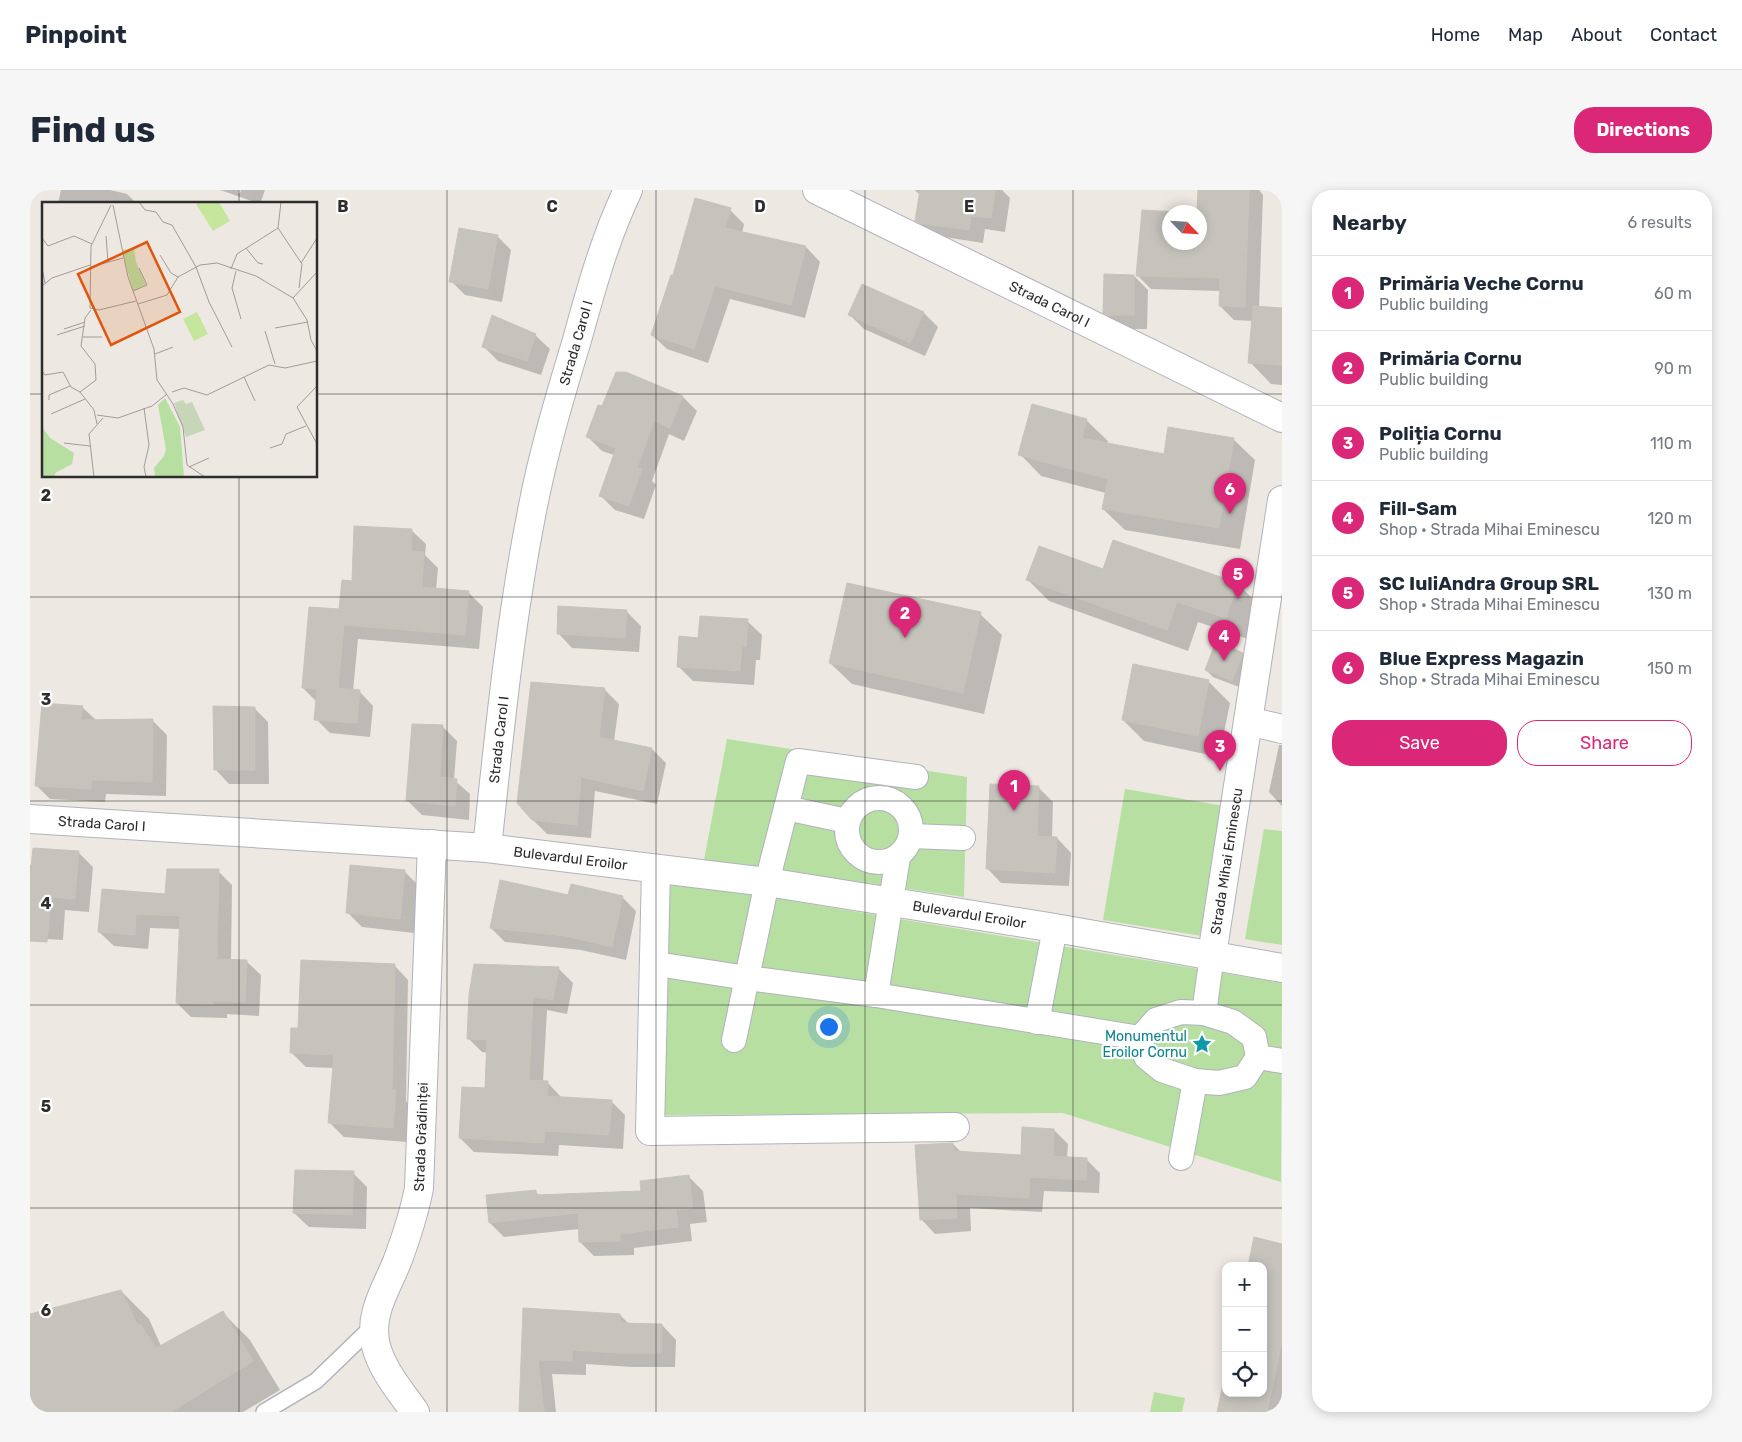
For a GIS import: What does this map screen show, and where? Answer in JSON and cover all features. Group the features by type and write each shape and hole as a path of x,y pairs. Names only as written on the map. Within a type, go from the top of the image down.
{"main road":[{"name":"Strada Carol I","path":"30,820 487,848 507,672 522,563 532,510 557,406 590,293 606,243 628,190"},
{"name":"Strada Carol I","path":"817,190 1282,418"},
{"name":"Strada Mihai Eminescu","path":"1212,955 1282,500"},
{"path":"1248,721 1282,729"},
{"name":"Strada Grădiniței","path":"415,1412 382,1361 376,1346 373,1326 376,1312 409,1229 419,1188 432,844"},
{"name":"Bulevardul Eroilor","path":"487,848 767,882 1055,928 1282,968"},
{"path":"656,869 650,1131 955,1126"}],"street":[{"path":"734,1040 767,882 798,761 916,777"},
{"path":"883,798 893,801 907,813 911,824 911,836 906,849 898,857 884,863 873,862 860,857 852,849 848,842 847,821 860,804 870,799 883,798"},
{"path":"786,808 847,821"},
{"path":"911,836 963,838"},
{"path":"876,995 898,857"},
{"path":"1037,1022 1055,928"},
{"path":"1204,1013 1212,955"},
{"path":"663,965 876,995 1140,1038"},
{"path":"1181,1012 1204,1013 1233,1022 1254,1037 1258,1057 1245,1077 1219,1083 1195,1081 1162,1070 1146,1057 1140,1038 1156,1020 1181,1012"},
{"path":"1258,1057 1282,1061"},
{"path":"1181,1158 1195,1081"}],"lane":[{"path":"264,1412 316,1381 373,1326"}],"green space":[{"path":"727,739 967,777 964,897 704,860"},
{"path":"1125,789 1224,806 1202,936 1103,920"},
{"path":"1264,829 1282,831 1282,945 1245,939"},
{"path":"660,879 1282,983 1281,1182 1063,1113 659,1115"},
{"path":"1154,1392 1185,1398 1182,1412 1150,1412"}],"building":[{"path":"920,190 995,190 991,218 971,216 969,230 919,223 915,221"},
{"path":"1198,190 1249,190 1245,307 1219,306 1220,278 1136,276 1142,210 1162,211 1162,250 1207,250 1207,205 1197,205"},
{"path":"695,198 731,208 725,228 806,246 791,305 715,286 694,349 651,335 671,275 673,275"},
{"path":"459,228 498,235 488,289 449,282"},
{"path":"1104,274 1134,275 1134,315 1107,315 1103,313"},
{"path":"862,284 924,312 910,343 848,315"},
{"path":"1253,306 1282,308 1282,365 1248,363"},
{"path":"492,315 536,334 527,361 482,347"},
{"path":"616,372 626,372 683,396 670,428 654,421 637,468 642,469 629,506 599,496 616,448 586,437 598,405 602,406"},
{"path":"1032,404 1087,419 1082,438 1164,454 1168,427 1234,438 1219,528 1102,509 1108,479 1018,455"},
{"path":"354,526 412,529 411,551 424,552 422,587 469,591 465,635 344,625 338,688 360,690 357,723 314,720 317,689 302,688 309,607 339,609 342,580 352,581"},
{"path":"1113,540 1238,583 1226,618 1177,602 1167,630 1026,580 1039,546 1103,569"},
{"path":"847,583 981,612 963,693 829,663"},
{"path":"558,606 627,610 625,638 557,634"},
{"path":"700,616 748,619 746,647 742,646 740,671 677,667 679,636 698,638"},
{"path":"1216,641 1243,653 1232,681 1205,670"},
{"path":"1133,664 1209,680 1198,736 1122,720"},
{"path":"531,682 605,688 599,737 652,748 643,791 581,777 577,825 532,820 517,803"},
{"path":"42,703 83,706 81,720 153,719 152,782 92,780 91,789 35,786"},
{"path":"213,706 255,707 255,770 214,770"},
{"path":"412,724 443,725 440,777 457,779 455,806 406,801"},
{"path":"990,784 1039,786 1037,836 1057,837 1055,873 986,869"},
{"path":"33,848 79,851 75,899 51,897 47,942 30,941 30,877"},
{"path":"350,865 405,870 400,919 346,913"},
{"path":"167,869 219,869 217,959 247,960 245,1002 213,1001 213,1005 176,1003 180,916 136,914 135,935 98,932 102,889 165,894"},
{"path":"500,880 568,895 571,884 623,896 612,947 565,936 490,928"},
{"path":"301,960 395,964 392,1090 396,1090 393,1128 328,1123 334,1055 290,1053 291,1028 298,1028"},
{"path":"474,964 559,967 553,1000 533,997 529,1080 548,1081 547,1096 612,1100 609,1135 545,1131 544,1143 459,1138 462,1087 485,1088 487,1040 467,1039 469,995"},
{"path":"1022,1127 1054,1129 1053,1156 1087,1158 1086,1180 1030,1177 1029,1198 956,1194 957,1218 920,1220 915,1145 953,1143 954,1151 1021,1155"},
{"path":"295,1170 354,1171 352,1215 293,1213"},
{"path":"689,1175 693,1208 676,1210 678,1227 620,1234 620,1241 579,1242 578,1213 489,1223 486,1195 536,1190 536,1195 641,1191 640,1181"},
{"path":"1254,1237 1282,1244 1282,1341 1267,1412 1217,1412 1222,1389 1222,1397 1267,1397 1267,1262 1249,1262"},
{"path":"121,1290 138,1326 140,1324 156,1348 223,1311 253,1361 171,1412 30,1412 30,1314"},
{"path":"523,1308 620,1314 620,1323 662,1324 661,1353 572,1350 572,1361 538,1360 544,1412 519,1412"}],"place":[{"name":"Blue Express Magazin","path":"1230,514"},
{"name":"SC IuliAndra Group SRL","path":"1238,599"},
{"name":"Primăria Cornu","path":"905,638"},
{"name":"Fill-Sam","path":"1224,661"},
{"name":"Poliția Cornu","path":"1220,771"},
{"name":"Primăria Veche Cornu","path":"1014,811"},
{"name":"Monumentul Eroilor Cornu","path":"1202,1044"}]}
